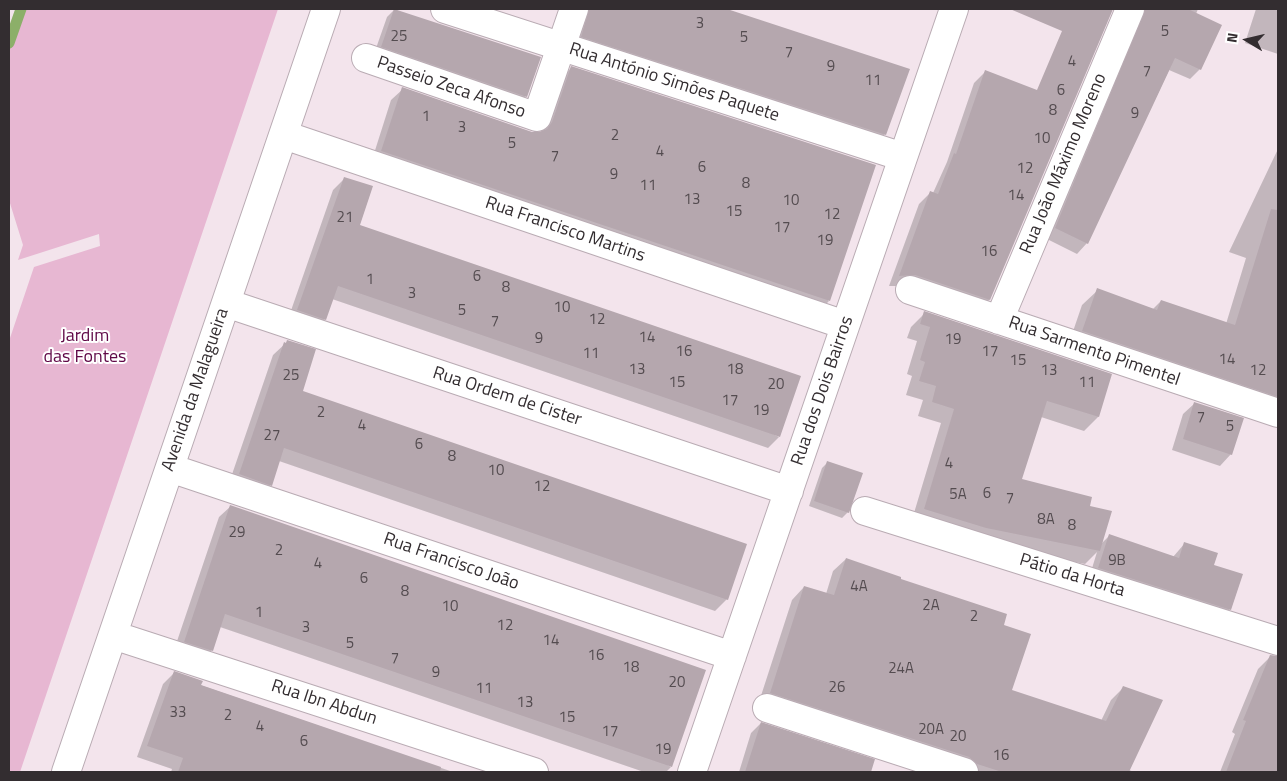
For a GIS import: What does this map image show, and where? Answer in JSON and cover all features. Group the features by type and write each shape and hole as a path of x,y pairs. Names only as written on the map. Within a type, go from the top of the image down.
{"street":[{"name":"Avenida da Malagueira","path":"66,772 326,9"},
{"name":"Rua António Simões Paquete","path":"445,9 903,157"},
{"path":"561,46 574,9"},
{"name":"Rua dos Dois Bairros","path":"692,772 954,9"},
{"name":"Rua João Máximo Moreno","path":"999,320 1130,9"},
{"name":"Passeio Zeca Afonso","path":"366,58 537,117 561,46"},
{"name":"Rua Francisco Martins","path":"284,135 845,325"},
{"name":"Rua Sarmento Pimentel","path":"910,290 1278,414"},
{"name":"Rua Ordem de Cister","path":"226,303 789,492"},
{"name":"Rua Francisco João","path":"170,468 732,656"},
{"name":"Pátio da Horta","path":"865,511 1278,641"},
{"name":"Rua Ibn Abdun","path":"113,635 534,772"},
{"path":"767,708 964,772"}],"green space":[{"name":"Jardim das Fontes","path":"21,9 278,9 20,772 9,772 9,341 34,267 100,246 99,234 18,260 23,245 9,200 9,43"}],"building":[{"path":"394,9 541,57 527,97 381,47"},
{"path":"589,9 727,9 910,69 886,135 581,37"},
{"path":"1010,9 1113,9 990,300 915,275 899,276 930,191 938,194 954,153 956,154 985,70 1037,90 1062,31"},
{"path":"1145,9 1188,9 1222,25 1201,70 1175,58 1088,244 1055,228"},
{"path":"571,66 876,165 830,301 381,151 402,87 532,132 539,132 547,129 552,122"},
{"path":"344,177 373,186 360,225 801,376 780,437 338,286 326,320 297,310"},
{"path":"1271,209 1278,210 1278,397 1082,331 1097,288 1157,310 1161,300 1235,325"},
{"path":"924,311 1112,374 1099,417 1047,401 1022,479 1092,497 1090,506 1112,511 1100,551 986,528 924,509 954,409 932,402 936,386 919,381 925,362 920,360 930,327 920,324"},
{"path":"287,340 316,349 303,391 747,544 728,600 284,448 272,486 239,474 284,342 286,343"},
{"path":"1194,402 1244,418 1232,455 1183,439"},
{"path":"827,461 863,473 849,513 814,501"},
{"path":"230,505 706,670 672,767 225,614 213,651 184,642"},
{"path":"1109,534 1179,558 1184,542 1218,553 1214,565 1243,574 1231,610 1098,568"},
{"path":"846,558 901,577 901,579 1007,614 1004,625 1031,634 1012,690 1106,721 1123,686 1163,700 1129,772 1002,772 977,764 969,757 770,693 804,586 834,595"},
{"path":"1270,655 1278,656 1278,772 1226,772 1246,721 1243,720"},
{"path":"174,671 203,681 201,685 441,767 440,772 178,772 183,758 147,746"},
{"path":"761,722 875,759 871,772 745,772"}],"waterway":[{"path":"9,43 21,9"}]}
